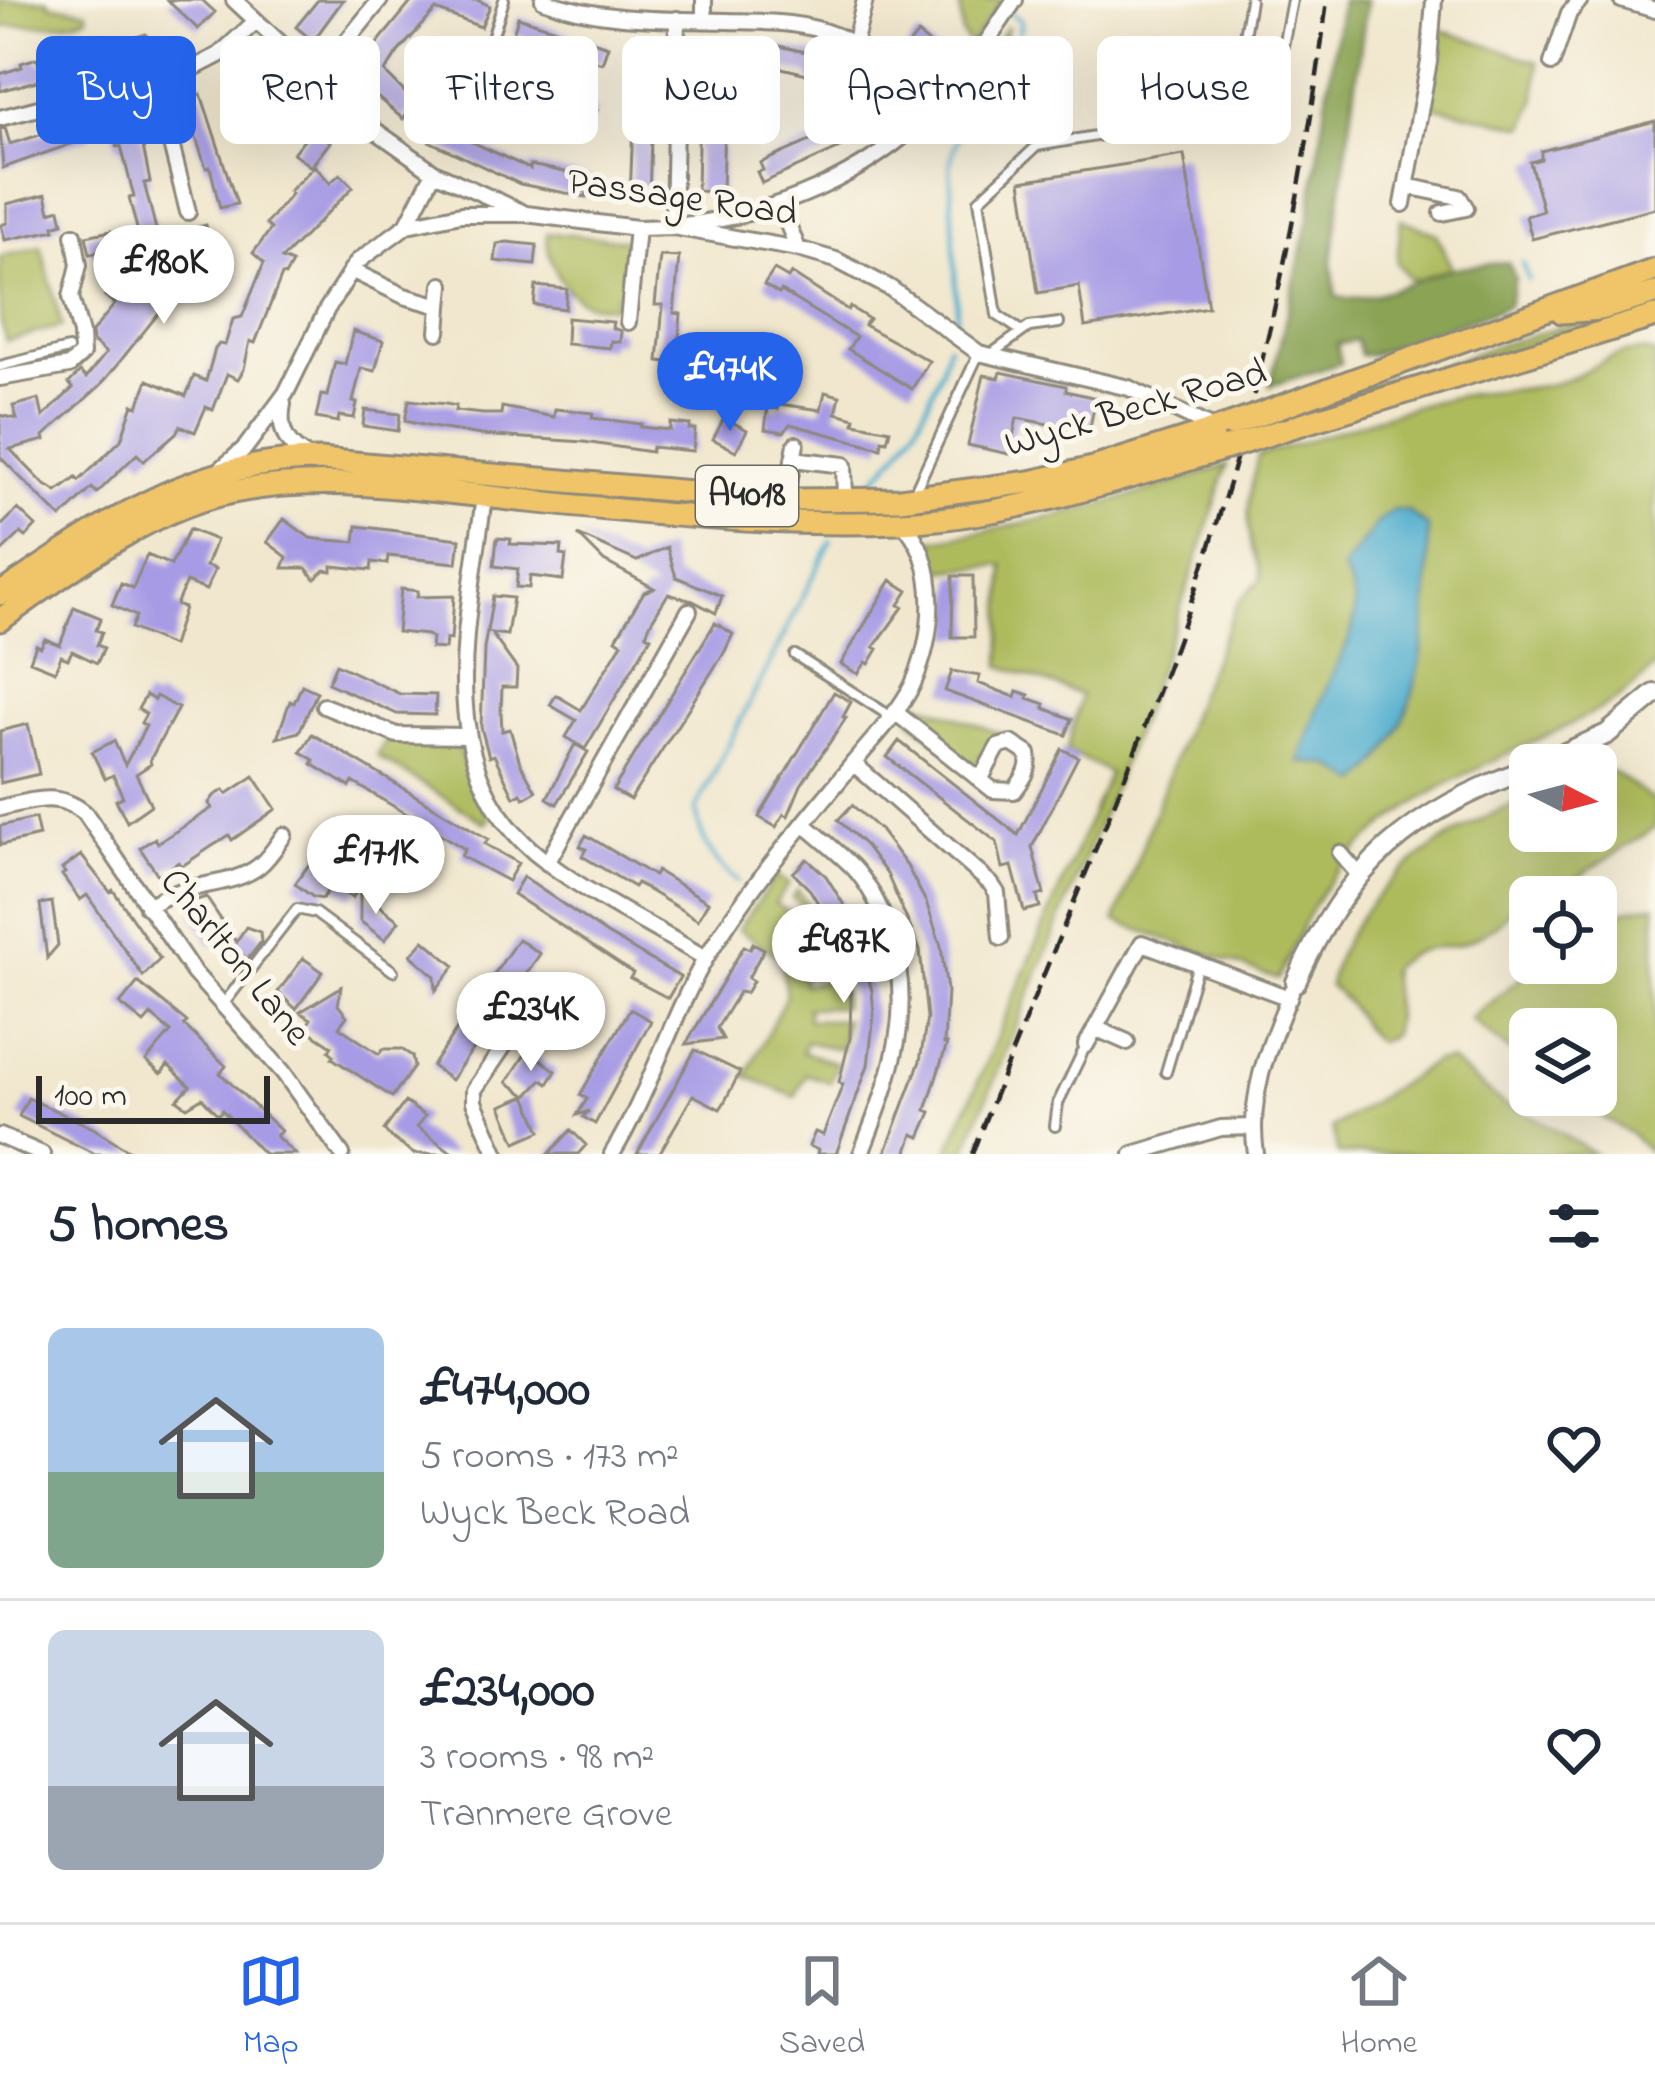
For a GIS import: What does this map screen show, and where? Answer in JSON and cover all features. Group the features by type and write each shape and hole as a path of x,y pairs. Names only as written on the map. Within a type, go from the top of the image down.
{"main road":[{"name":"Wyck Beck Road","path":"0,620 134,530 180,507 224,494 347,484 788,522 902,522 1068,495 1225,434 1285,405 1655,270"},
{"path":"1532,315 1601,309 1655,293"},
{"name":"Wyck Beck Road","path":"256,464 320,460 786,500 912,498 1030,482 1225,434 1282,430 1655,316"},
{"path":"1632,324 1655,329"},
{"name":"Passage Road","path":"0,594 122,513 208,476 256,464"}],"street":[{"name":"Passage Road","path":"234,0 272,36"},
{"path":"351,36 380,0"},
{"path":"543,0 616,18 788,22 828,36"},
{"path":"704,0 704,20"},
{"path":"856,36 865,0"},
{"path":"989,36 1016,0"},
{"path":"1403,204 1429,62 1434,0"},
{"path":"1552,63 1569,13 1580,0"},
{"path":"1621,0 1655,10"},
{"path":"677,19 673,227 737,218 780,205 829,184 893,144"},
{"path":"196,65 219,56 256,21"},
{"path":"0,118 36,109"},
{"name":"Passage Road","path":"380,134 434,172 526,214"},
{"path":"171,144 188,212"},
{"path":"406,225 434,172"},
{"path":"1406,186 1459,196 1466,208 1442,213"},
{"path":"780,205 797,249"},
{"name":"Passage Road","path":"208,476 245,448 286,393 351,270 370,249 406,225 441,215 526,214 637,228 673,227 797,249 836,260 890,288 983,354 1041,375 1129,388 1225,434"},
{"path":"628,322 624,300 637,228"},
{"path":"0,378 69,366 82,353 71,288 82,266 74,235"},
{"path":"351,270 404,296 440,306"},
{"path":"438,332 442,285"},
{"path":"286,393 280,425 284,435 300,454 320,460"},
{"path":"790,477 794,452 844,465 844,500"},
{"path":"484,496 462,686 467,736 480,780 500,815 548,863 706,958"},
{"path":"612,1154 706,958 804,824 893,715 913,682 928,640 928,586 920,542 902,522"},
{"path":"548,863 689,611"},
{"path":"1585,744 1607,734 1655,694"},
{"path":"324,706 397,735 467,736"},
{"path":"893,715 980,780"},
{"path":"337,734 344,717"},
{"path":"853,763 992,884 1001,938"},
{"path":"1256,1154 1252,1126 1267,1050 1337,900 1415,824 1448,803 1509,777"},
{"name":"Charlton Lane","path":"0,808 40,798 75,805 94,824 147,907 222,1006 283,1072 342,1154"},
{"path":"804,824 856,869 884,918 900,969 901,1033 894,1066 861,1154"},
{"path":"147,907 177,889 249,872 262,864 284,835"},
{"path":"1340,853 1359,875"},
{"path":"1086,1045 1142,943 1292,990"},
{"path":"497,1154 474,1102 474,1090 526,1012"},
{"path":"1095,1028 1127,1042"},
{"path":"1133,1154 1221,1128 1252,1126"},
{"path":"0,1136 42,1154"}],"lane":[{"path":"493,36 504,0"},
{"path":"1244,36 1250,0"},
{"path":"1285,36 1292,0"},
{"path":"1021,332 997,315 979,200 1037,146 1097,136"},
{"path":"912,498 983,354 1021,332 1059,323"},
{"path":"1020,364 1021,332"},
{"path":"0,366 68,349"},
{"path":"795,655 893,715"},
{"path":"222,1006 297,909 315,913 392,971"},
{"path":"1166,1072 1198,962"},
{"path":"1055,1126 1058,1103 1086,1045"}],"green space":[{"path":"0,0 49,0 49,4 87,11 87,17 0,27"},
{"path":"960,0 1002,0 977,36 962,34"},
{"path":"1341,0 1367,0 1332,261 1336,297 1379,293 1450,269 1508,262 1515,278 1508,306 1370,355 1360,355 1356,340 1337,344 1341,363 1270,386 1309,218"},
{"path":"1438,29 1538,62 1536,99 1525,127 1425,104"},
{"path":"1401,219 1436,234 1452,268 1418,280 1408,278 1397,262"},
{"path":"547,233 630,240 627,290 616,295 614,307 587,303 568,290 552,262"},
{"path":"41,246 62,326 6,341 0,318 0,257"},
{"path":"1655,299 1655,308 1365,394 1363,386 1414,376"},
{"path":"1642,351 1655,354 1655,666 1607,705 1529,744 1509,744 1509,753 1410,807 1363,844 1324,889 1278,979 1115,921 1197,697 1238,602 1261,579 1249,520 1258,456 1438,401 1557,383 1616,356"},
{"path":"1227,465 1169,640 1069,898 964,1154 947,1154 1109,773 1067,750 1081,695 1001,666 1004,565 932,571 934,540 1083,510"},
{"path":"912,703 1004,735 985,750 975,767 967,766 910,719"},
{"path":"386,740 459,749 489,820 485,823 377,756"},
{"path":"1617,775 1655,802 1655,828 1580,876 1509,876 1509,913 1492,928 1462,943 1417,951 1400,960 1390,969 1392,1035 1379,1042 1329,986 1339,953 1379,894 1406,869 1435,846 1509,807 1509,852 1617,852"},
{"path":"777,875 789,884 775,904 801,919 807,909 792,898 798,890 821,924 789,940 793,950 827,936 837,962 802,973 804,985 842,977 843,1007 807,1008 808,1020 845,1020 841,1049 806,1042 802,1052 837,1063 830,1082 806,1074 795,1097 746,1076 786,996 781,958 738,929"},
{"path":"1655,905 1655,1154 1600,1116 1617,1116 1617,1008 1509,1008 1509,1051 1470,1019 1513,984 1617,984 1617,915"},
{"path":"1450,1061 1509,1107 1509,1116 1538,1119 1594,1154 1338,1154 1332,1128 1434,1062"}],"water":[{"path":"1393,510 1407,511 1428,527 1425,630 1420,664 1399,730 1359,783 1330,765 1299,762 1352,630 1354,602 1342,569"}],"building":[{"path":"167,0 202,0 215,12 198,29"},
{"path":"318,0 343,0 317,36 307,36 296,27"},
{"path":"413,0 477,0 490,6 481,27 436,10 412,36 404,36 404,45 385,72 404,92 403,119 380,100 380,40"},
{"path":"518,17 577,36 519,36 513,34"},
{"path":"598,43 608,46 602,63 598,62"},
{"path":"780,46 804,52 804,73 780,68"},
{"path":"36,58 36,81 0,91 0,74 22,67 21,63"},
{"path":"201,94 237,204 220,208 210,167 206,168 196,138 196,95"},
{"path":"1655,121 1655,208 1532,239 1526,216 1543,211 1530,162 1541,159 1541,151"},
{"path":"5,128 10,144 36,136 36,144 71,144 3,168 0,129"},
{"path":"116,144 143,144 150,182 144,183 158,237 206,225 210,242 222,250 197,255 195,246 149,257 183,283 101,385 45,440 10,449 57,492 76,478 79,481 121,440 133,404 138,406 148,380 186,396 194,376 206,381 215,349 225,345 233,319 242,317 264,263 253,253 289,191 315,166 330,183 340,174 353,187 282,259 292,263 282,275 255,343 250,341 244,369 238,379 227,374 213,410 206,407 195,432 180,426 144,461 137,454 97,493 92,488 61,518 0,457 0,415 17,419 13,406 39,399 43,417 73,388 69,383 80,372 86,378 106,353 93,342 92,332 115,304 105,296 123,272 117,246 140,240 129,198 134,197 121,146"},
{"path":"300,144 328,144 311,167 293,153"},
{"path":"435,144 477,144 530,169 530,165 590,177 586,197 520,184"},
{"path":"632,144 651,144 649,200 630,199"},
{"path":"698,144 723,144 722,192 697,191"},
{"path":"804,144 842,147 762,183 757,172 763,170 760,163"},
{"path":"1184,155 1208,307 1085,327 1079,286 1038,293 1021,181"},
{"path":"46,194 50,212 60,209 63,223 54,226 55,230 5,240 1,225 7,223 7,204"},
{"path":"111,231 116,248 90,254 86,236"},
{"path":"497,244 537,245 535,265 495,261"},
{"path":"660,256 679,257 674,313 681,314 677,363 658,361 663,305 655,305"},
{"path":"774,270 788,278 791,273 850,307 869,319 864,325 929,361 912,389 848,349 856,337 764,285"},
{"path":"536,286 567,289 565,309 534,305"},
{"path":"567,318 613,322 612,328 621,331 620,342 611,341 610,348 566,344"},
{"path":"353,331 383,341 375,371 361,368 354,418 339,416 338,422 316,418 335,362 345,364"},
{"path":"712,372 730,374 727,402 701,400 703,379 712,380"},
{"path":"1001,372 1066,386 1066,391 1096,398 1089,432 1017,418 1009,454 968,445 984,375 999,378"},
{"path":"825,392 840,396 836,413 855,418 854,423 890,430 881,448 790,424 784,432 765,429 768,407 778,409 779,404 821,410"},
{"path":"409,400 483,414 501,414 502,407 554,417 555,409 593,413 592,418 640,427 670,430 670,423 690,425 689,429 695,429 693,451 652,447 651,452 432,427 405,421"},
{"path":"365,410 400,414 398,431 363,426"},
{"path":"724,418 747,430 736,451 713,439"},
{"path":"18,509 36,526 0,553 0,527"},
{"path":"284,519 310,538 325,540 355,542 357,526 460,539 457,563 388,556 387,564 372,562 371,570 332,566 332,571 325,570 315,579 306,568 283,568 287,557 267,542"},
{"path":"189,529 216,540 206,566 215,569 206,590 186,582 176,605 184,608 172,646 131,628 136,616 112,605 121,583 133,588 147,555 171,565"},
{"path":"578,535 637,561 667,547 676,577 722,596 716,613 668,594 646,634 651,637 585,749 566,737 576,720 550,705 556,695 581,710 622,643 616,639 626,622 644,592 654,588 604,561"},
{"path":"497,538 511,539 510,544 562,546 561,555 566,556 563,580 530,576 529,588 516,587 518,569 494,566"},
{"path":"953,576 973,576 974,637 952,637"},
{"path":"891,580 908,591 899,605 903,607 858,674 841,664"},
{"path":"401,589 418,591 417,597 454,596 451,640 446,639 445,649 431,648 432,638 427,635 397,632"},
{"path":"493,596 513,598 507,635 491,633 517,669 516,687 502,687 502,731 510,729 520,763 536,791 524,798 521,793 514,797 494,755 489,757 481,727 484,649"},
{"path":"74,607 101,618 97,645 104,648 97,663 72,651 68,659 61,656 55,671 30,661 36,645 41,647 45,639 60,645"},
{"path":"715,623 733,634 725,651 630,800 613,790"},
{"path":"336,664 400,694 436,695 435,715 397,714 328,683"},
{"path":"952,671 980,676 978,683 1015,697 1017,691 1029,695 1045,704 1044,708 1072,719 1066,735 945,691"},
{"path":"302,685 317,692 299,732 277,738 290,701 294,703"},
{"path":"834,692 851,702 846,718 801,785 788,816 784,814 776,827 759,817"},
{"path":"146,695 178,708 151,764 136,774 151,805 127,822 116,800 123,797 113,775 105,779 92,752 114,741 125,765 146,726 141,723 146,714 138,709"},
{"path":"28,724 39,774 0,783 0,731"},
{"path":"312,734 488,839 485,844 518,863 508,881 461,856 465,849 353,782 350,787 312,764 314,760 301,752"},
{"path":"899,741 1018,835 1062,749 1078,757 1032,847 1044,894 1037,896 1040,907 1024,911 1012,866 1003,868 997,842 887,757"},
{"path":"575,744 588,752 557,804 547,798"},
{"path":"254,776 276,809 232,840 229,835 182,866 179,862 158,875 140,848 155,838 158,843 212,808 209,803 214,796 224,790 227,794"},
{"path":"852,805 880,830 907,866 941,946 947,1044 926,1110 931,1112 920,1137 913,1134 906,1154 885,1154 920,1061 927,1018 920,950 887,874 838,820"},
{"path":"35,818 39,836 0,845 0,826"},
{"path":"586,835 708,902 698,920 582,856 586,849 580,846"},
{"path":"81,855 113,890 160,959 143,976 87,895 80,900 62,875 62,869"},
{"path":"315,856 329,866 334,860 346,868 352,860 370,872 352,898 332,884 322,899 313,897 295,884"},
{"path":"807,859 826,876 852,918 872,991 868,1065 836,1154 817,1154 809,1146 815,1132 823,1135 843,1084 839,1082 850,1038 851,993 833,928 810,890 793,873"},
{"path":"523,877 680,977 668,998 630,978 633,973 513,894"},
{"path":"360,891 399,921 385,940 360,921"},
{"path":"206,897 236,942 246,927 260,932 261,942 248,959 221,939 211,946 192,913 199,908 194,901"},
{"path":"52,902 58,945 47,958 40,904"},
{"path":"518,939 540,954 451,1080 432,1066"},
{"path":"424,940 455,966 436,990 435,976 411,955"},
{"path":"753,943 764,949 748,978 753,981 746,993 739,992 717,1028 723,1039 686,1044 744,946 750,949"},
{"path":"303,958 323,972 296,1009 278,992"},
{"path":"138,982 187,1022 184,1025 226,1066 220,1073 281,1131 276,1136 295,1154 264,1154 222,1110 218,1115 202,1098 187,1107 177,1100 190,1086 168,1065 161,1074 146,1061 171,1032 151,1015 144,1023 120,1004"},
{"path":"560,983 574,993 560,1015 545,1005"},
{"path":"341,987 338,1005 347,1016 339,1027 379,1054 383,1049 401,1049 412,1056 414,1067 392,1097 332,1058 332,1046 305,1028 311,1019 300,1012"},
{"path":"630,1009 651,1021 595,1124 583,1117 589,1111 577,1115 587,1099 580,1095"},
{"path":"528,1050 556,1071 548,1084 542,1080 527,1096 507,1082"},
{"path":"695,1050 740,1072 724,1103 720,1109 693,1095 659,1154 637,1154"},
{"path":"526,1096 541,1131 516,1142 501,1106"},
{"path":"28,1098 135,1154 95,1154 19,1116"},
{"path":"405,1102 425,1116 417,1127 454,1154 414,1154 384,1130"},
{"path":"571,1130 586,1145 578,1154 549,1154"}],"waterway":[{"path":"954,326 950,164 959,130 1014,57 1021,21 1012,14"},
{"path":"1522,262 1528,280"},
{"path":"875,478 921,416 948,345"},
{"path":"738,881 709,850 696,809 831,541"}],"railway":[{"path":"972,1154 1154,703 1229,483 1288,243 1327,0"}]}
